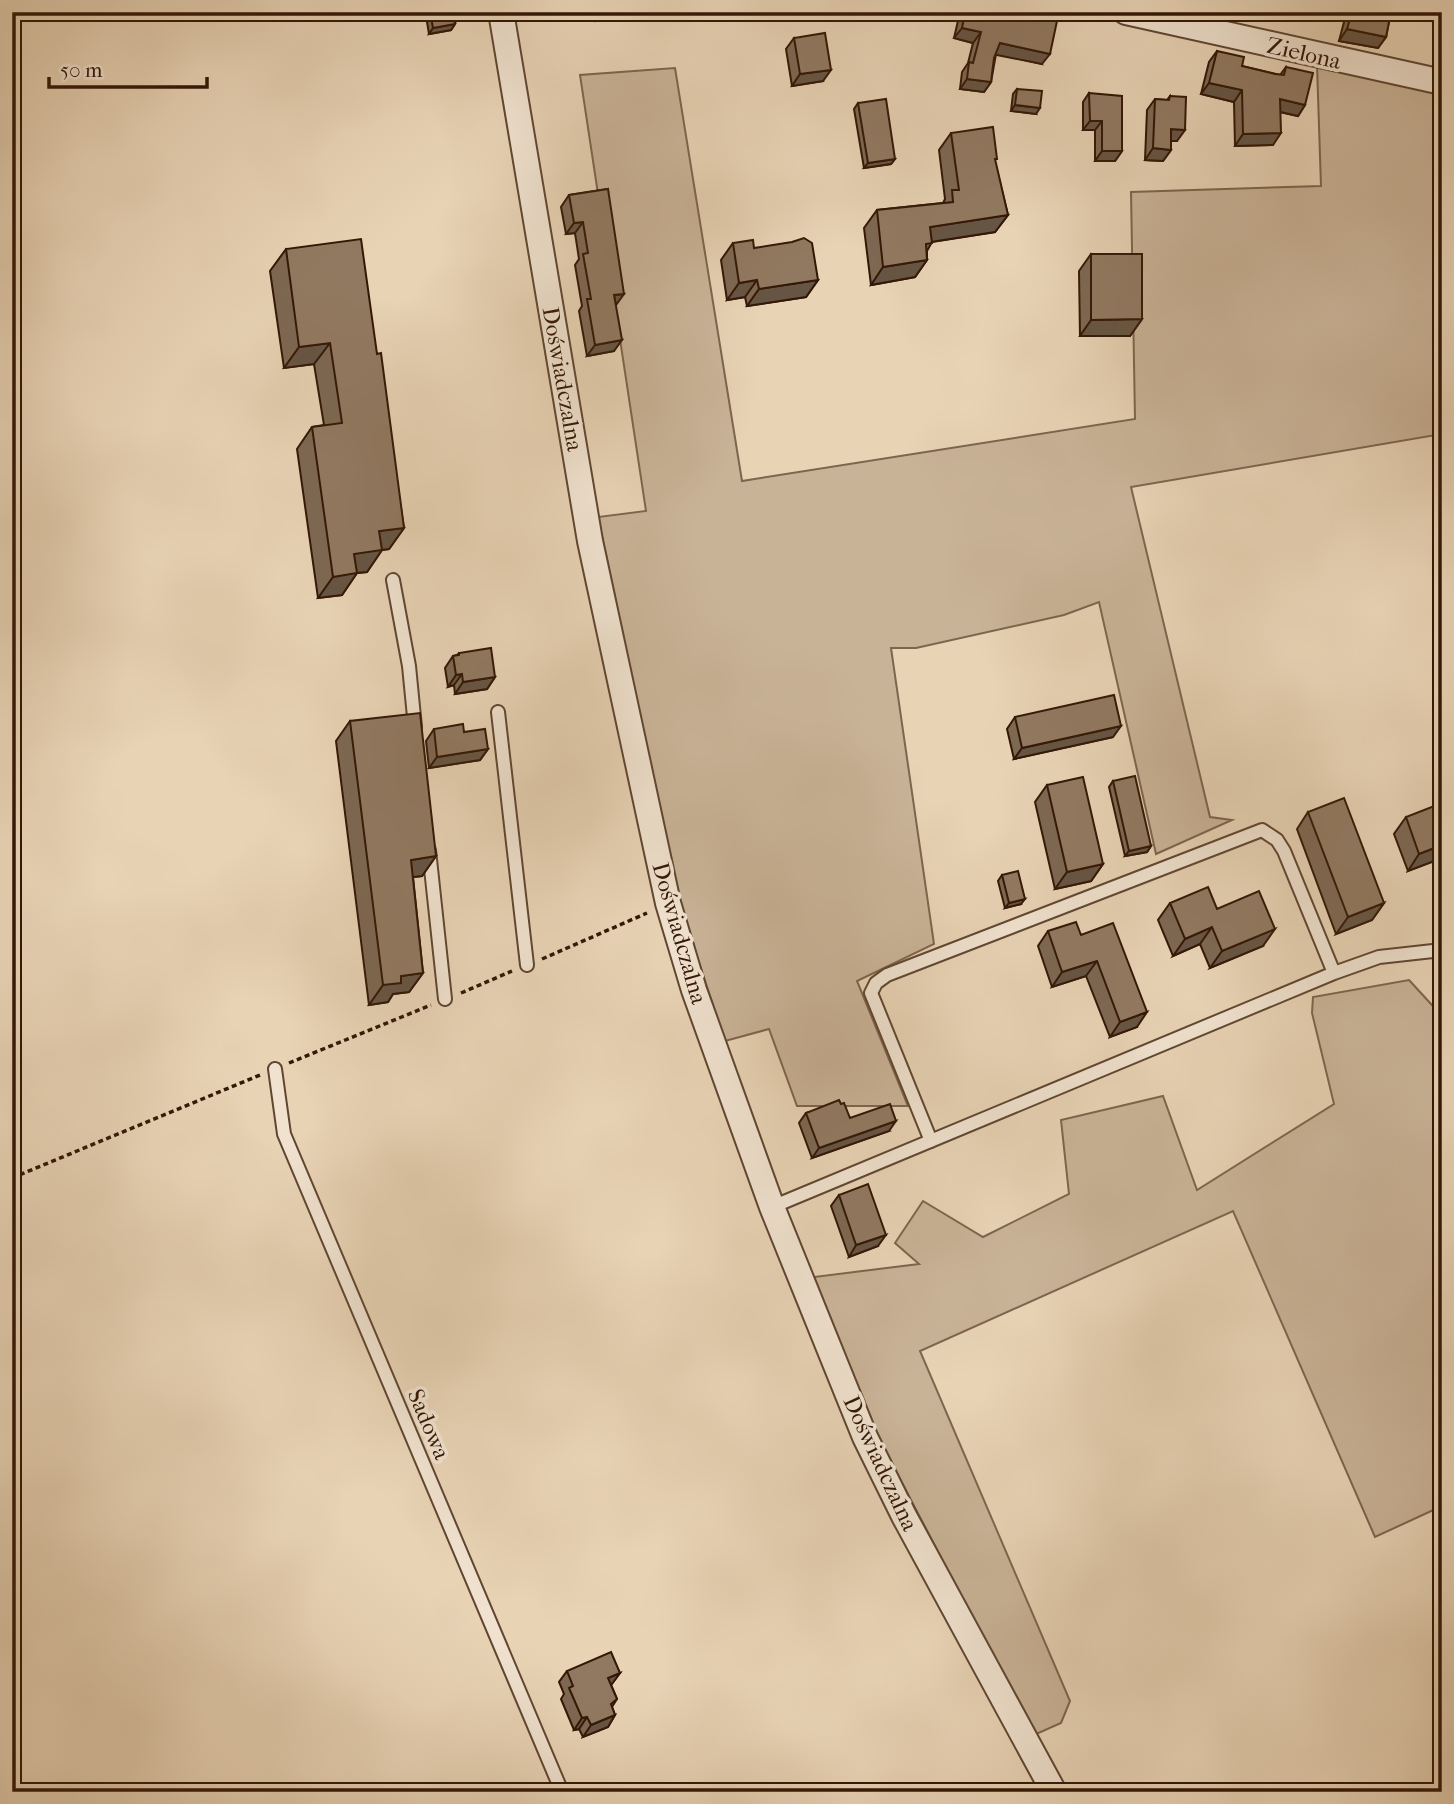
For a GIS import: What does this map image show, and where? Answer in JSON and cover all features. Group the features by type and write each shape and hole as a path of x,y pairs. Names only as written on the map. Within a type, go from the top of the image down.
{"street":[{"name":"Doświadczalna","path":"501,12 590,541 668,903 694,990 772,1206 865,1437 904,1516 1054,1792"},
{"name":"Zielona","path":"1126,12 1442,82"}],"lane":[{"path":"393,580 409,666 416,736"},
{"path":"498,712 527,965"},
{"path":"931,1141 871,993 876,983 887,975 1262,830 1277,840 1284,850 1334,973"},
{"path":"427,833 445,999"},
{"path":"772,1206 1334,973 1379,957 1442,950"},
{"name":"Sadowa","path":"275,1069 284,1134 562,1792"}],"path":[{"path":"12,1178 527,965 668,903"}],"shaded area":[{"path":"1317,65 1442,92 1442,434 1131,487 1210,817 1232,820 1156,854 1099,602 1064,615 916,648 891,648 934,944 857,981 908,1106 797,1106 769,1029 725,1041 681,909 598,517 646,511 580,75 675,68 742,481 1135,419 1131,192 1321,186"},
{"path":"1409,980 1442,1016 1442,1506 1375,1537 1233,1211 920,1351 1070,1701 1061,1723 1034,1735 878,1437 814,1277 919,1264 895,1243 923,1201 983,1237 1069,1194 1061,1120 1163,1096 1197,1190 1334,1104 1312,1013 1313,997"}],"building":[{"path":"430,12 454,12 455,24 433,28"},
{"path":"965,12 1020,12 1057,21 1050,54 1000,43 994,58 991,82 967,79 969,62 973,63 981,32 962,28"},
{"path":"1352,12 1391,12 1386,37 1347,29"},
{"path":"825,33 831,70 800,74 794,38"},
{"path":"1217,51 1244,57 1242,66 1275,74 1284,75 1286,67 1313,73 1305,105 1280,99 1281,133 1243,134 1242,90 1209,83"},
{"path":"1017,89 1042,91 1040,108 1015,105"},
{"path":"1089,93 1122,96 1122,151 1102,151 1102,121 1090,121"},
{"path":"1170,96 1186,97 1185,130 1171,129 1171,150 1153,148 1155,99 1169,100"},
{"path":"886,99 895,159 868,163 858,103"},
{"path":"993,127 995,159 1008,215 930,227 932,243 926,244 927,260 883,267 877,210 953,202 952,190 959,190 951,133"},
{"path":"608,189 624,294 614,295 622,340 595,345 587,299 591,299 583,254 588,253 583,222 574,223 569,195"},
{"path":"804,238 812,243 818,280 759,289 757,280 739,283 733,243 753,240 754,248"},
{"path":"361,239 377,354 381,353 404,528 379,531 382,550 354,554 357,573 333,577 312,427 342,423 330,343 299,347 286,249"},
{"path":"1091,254 1142,254 1142,319 1091,320"},
{"path":"491,648 495,677 463,682 462,674 456,675 453,656"},
{"path":"1114,695 1121,726 1022,748 1015,717"},
{"path":"420,713 436,856 411,860 423,973 401,976 401,983 383,985 350,721"},
{"path":"463,724 464,732 485,729 488,749 437,757 434,729"},
{"path":"1135,776 1151,846 1129,851 1113,781"},
{"path":"1083,777 1103,864 1067,872 1047,785"},
{"path":"1344,798 1384,903 1348,917 1308,812"},
{"path":"1442,803 1442,845 1419,854 1406,817"},
{"path":"1018,871 1025,899 1009,903 1002,875"},
{"path":"1208,887 1217,909 1259,891 1275,929 1222,951 1212,927 1185,939 1170,903"},
{"path":"1076,922 1081,935 1113,923 1147,1012 1120,1022 1097,961 1062,972 1048,931"},
{"path":"839,1100 841,1104 844,1103 850,1118 890,1104 896,1121 819,1148 806,1113"},
{"path":"868,1184 886,1235 856,1245 839,1195"},
{"path":"611,1652 620,1673 608,1678 617,1699 611,1704 615,1715 591,1725 587,1717 582,1718 569,1688 573,1686 567,1671"}]}
